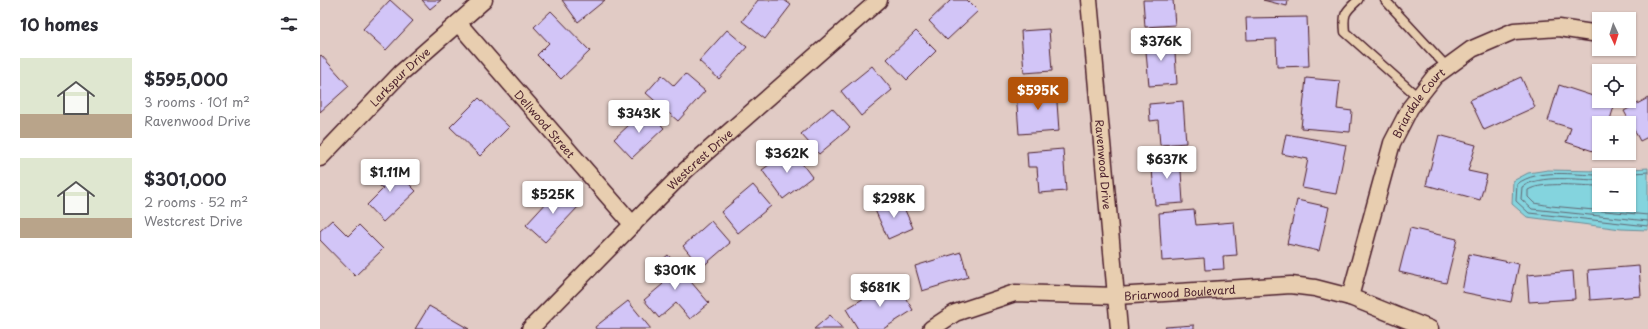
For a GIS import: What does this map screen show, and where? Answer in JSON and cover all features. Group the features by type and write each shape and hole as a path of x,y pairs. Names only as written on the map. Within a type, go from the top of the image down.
{"street":[{"name":"Larkspur Drive","path":"320,158 401,73 484,0"},
{"name":"Westcrest Drive","path":"530,329 686,170 879,0"},
{"name":"Ravenwood Drive","path":"1089,0 1119,329"},
{"name":"Dellwood Street","path":"458,23 633,224"},
{"name":"Briardale Court","path":"1350,297 1392,143 1410,108 1435,76 1472,49 1514,31 1559,28 1592,33"},
{"name":"Briarwood Boulevard","path":"931,329 955,313 1015,293 1116,296 1291,285 1315,288 1350,297 1430,329"}],"lane":[{"path":"1358,0 1346,11 1344,19 1345,32 1418,97"},
{"path":"1385,0 1447,67"}],"water":[{"path":"1648,168 1648,230 1621,229 1527,217 1512,204 1513,181 1528,173 1548,170 1592,171 1592,212 1636,212 1636,169"}],"building":[{"path":"390,0 413,21 386,50 363,29"},
{"path":"422,0 441,0 430,9"},
{"path":"562,0 605,0 578,22"},
{"path":"758,0 784,0 791,5 765,39 742,21"},
{"path":"951,0 967,0 978,11 947,40 929,21"},
{"path":"1143,0 1173,0 1175,25 1145,27"},
{"path":"1263,0 1288,0 1287,6"},
{"path":"551,11 590,51 561,79 537,55 549,43 534,27"},
{"path":"1307,17 1309,66 1277,67 1276,39 1247,40 1246,18"},
{"path":"1049,29 1052,71 1024,73 1021,31"},
{"path":"727,30 747,47 719,79 699,61"},
{"path":"916,31 936,51 907,80 887,59"},
{"path":"1174,38 1177,84 1149,86 1145,40"},
{"path":"321,55 349,86 320,112 320,56"},
{"path":"872,66 892,90 861,116 841,91"},
{"path":"685,74 705,91 678,121 646,93 662,75 674,86"},
{"path":"1521,77 1535,107 1484,130 1470,100"},
{"path":"1306,78 1340,81 1337,109 1352,111 1350,132 1301,128"},
{"path":"1559,85 1592,96 1592,108 1614,108 1611,116 1592,116 1592,151 1566,142 1571,128 1548,121"},
{"path":"1056,88 1059,131 1019,134 1016,91"},
{"path":"479,98 509,127 480,156 450,127"},
{"path":"1648,98 1648,137 1640,141 1636,134 1636,116 1627,116 1624,111 1630,108 1636,108 1636,104"},
{"path":"1183,101 1186,143 1160,145 1158,120 1150,121 1149,104"},
{"path":"832,108 850,128 819,154 801,134"},
{"path":"646,109 664,128 632,158 614,139"},
{"path":"1286,134 1346,145 1336,194 1302,188 1308,159 1282,154"},
{"path":"1439,135 1476,145 1468,171 1487,175 1480,200 1426,185"},
{"path":"791,149 812,177 783,199 762,170"},
{"path":"1063,149 1066,191 1039,193 1037,167 1028,167 1027,152"},
{"path":"1180,155 1183,203 1155,205 1151,157"},
{"path":"388,163 416,191 383,222 367,205 383,189 373,178"},
{"path":"753,185 771,206 738,233 721,212"},
{"path":"560,188 579,206 545,242 526,225"},
{"path":"900,199 913,228 888,239 875,210"},
{"path":"1297,200 1329,207 1319,251 1287,244"},
{"path":"1194,210 1196,225 1234,222 1237,255 1223,256 1224,269 1205,270 1204,258 1162,261 1159,213"},
{"path":"332,220 348,236 359,225 383,249 355,276 320,240 320,231"},
{"path":"711,221 730,243 701,268 683,246"},
{"path":"1410,228 1457,239 1446,283 1399,272"},
{"path":"961,252 968,277 922,291 915,266"},
{"path":"1469,254 1519,264 1511,302 1462,292"},
{"path":"668,255 709,303 690,319 676,303 659,318 644,300 663,284 651,269"},
{"path":"1639,266 1641,296 1590,300 1588,270"},
{"path":"1573,271 1575,299 1529,302 1527,275"},
{"path":"894,280 913,310 883,329 858,329 846,309"},
{"path":"628,301 651,329 596,329 595,327"},
{"path":"429,306 469,329 415,329"},
{"path":"830,315 843,329 814,329"},
{"path":"1194,325 1194,329 1165,329 1165,327"}]}
